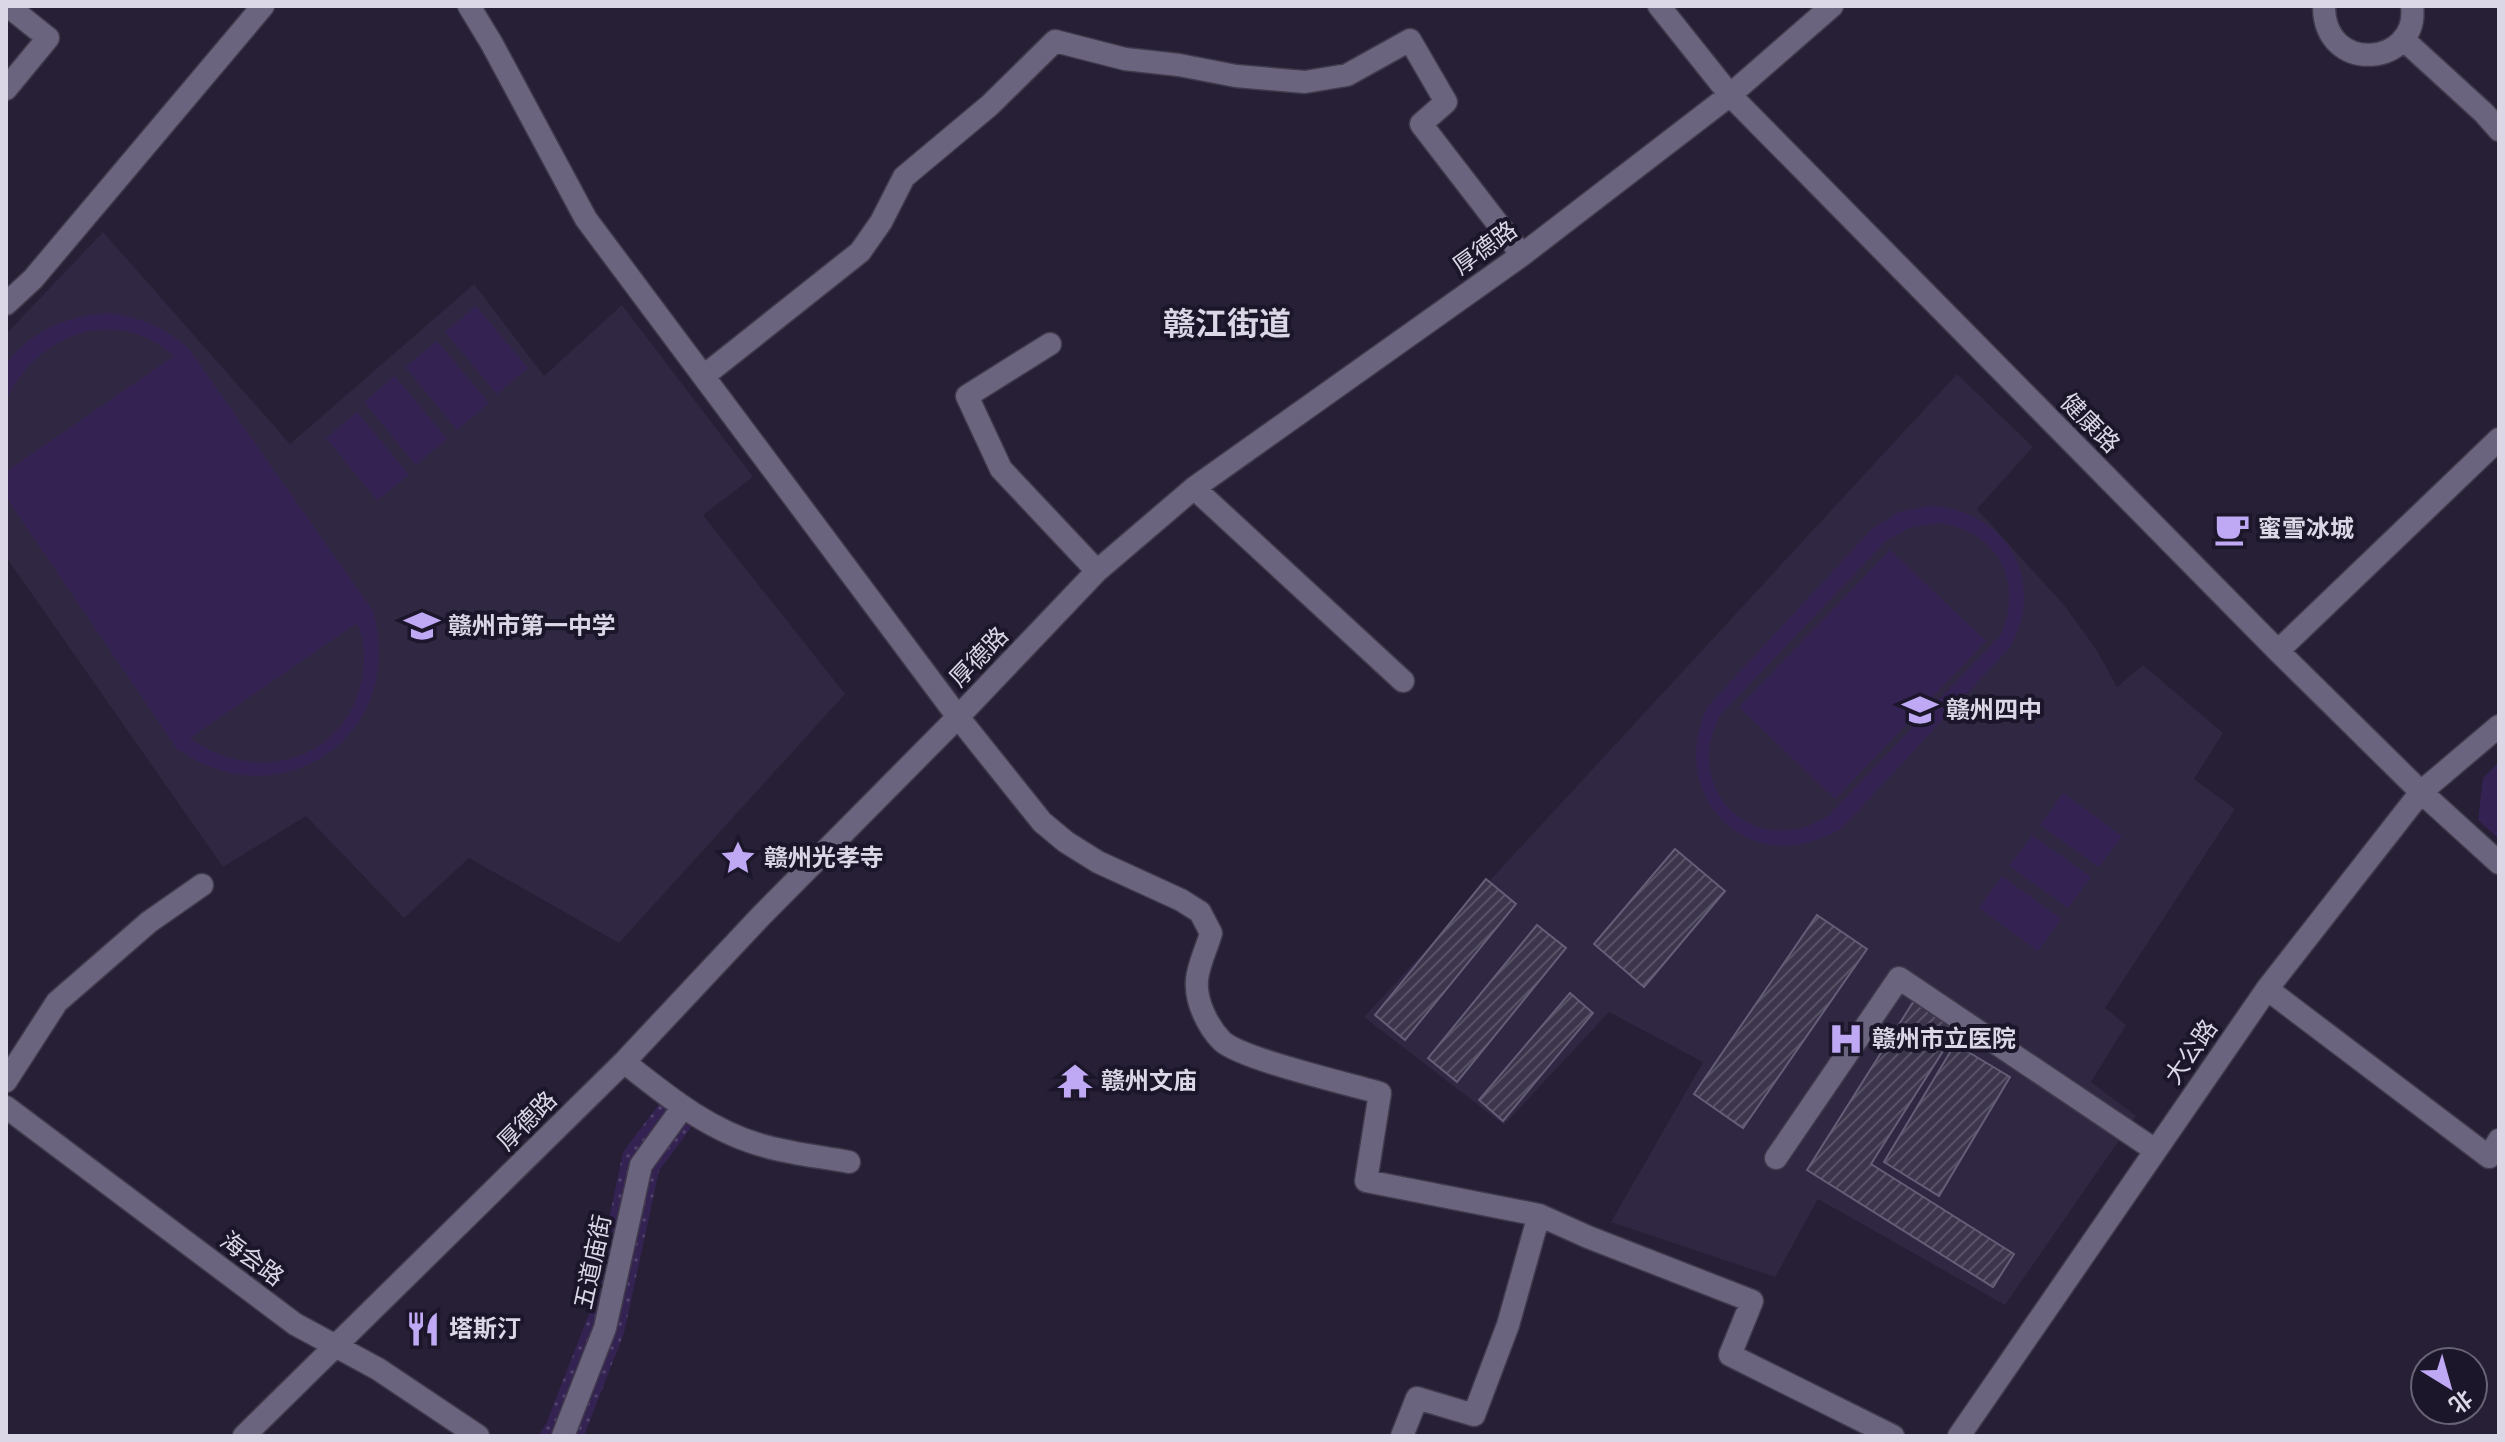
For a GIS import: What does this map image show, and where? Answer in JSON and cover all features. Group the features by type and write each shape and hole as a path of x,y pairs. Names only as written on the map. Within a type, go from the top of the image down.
{"street":[{"path":"6,89 48,38 8,6"},
{"path":"6,304 33,279 263,6"},
{"path":"469,6 586,219 958,717 1042,822 1098,862 1181,900 1200,912 1211,933 1197,979 1200,999 1207,1021 1224,1043 1254,1057 1380,1093 1366,1181 1539,1215 1752,1301 1730,1355 1893,1436"},
{"name":"健康路","path":"1659,6 1730,95 2278,651 2421,792 2499,863"},
{"name":"厚德路","path":"244,1436 624,1062 760,917 1097,571 1194,488 1522,255 1730,95 1832,6"},
{"path":"2324,6 2329,33 2350,52 2364,56 2379,55 2403,39 2410,27 2412,6"},
{"path":"2403,39 2499,130"},
{"path":"705,375 860,252 881,222 904,177 990,105 1055,41 1125,59 1236,76 1305,82 1347,75 1410,40 1446,102 1421,124 1522,255"},
{"path":"1050,344 967,396 1001,469 1097,571"},
{"path":"2278,651 2499,439"},
{"path":"1194,488 1403,681"},
{"name":"大公路","path":"1959,1436 2267,989 2421,792 2499,726"},
{"path":"6,1081 57,1002 149,922 202,885"},
{"path":"1776,1158 1899,978 2155,1150"},
{"path":"2267,989 2489,1157 2499,1140"},
{"path":"624,1062 683,1107 727,1132 768,1147 849,1162"},
{"name":"海会路","path":"6,1107 295,1324 378,1369 478,1436"},
{"name":"五道庙街","path":"563,1436 605,1328 641,1165 683,1107"},
{"path":"1402,1436 1417,1398 1474,1415 1508,1325 1539,1215"}],"shaded area":[{"name":"赣州市第一中学","path":"103,232 290,444 474,284 544,376 622,305 753,477 703,515 845,694 619,943 469,858 404,918 306,816 223,867 6,557 6,334"},
{"path":"476,306 528,368 497,394 445,332"},
{"path":"108,313 141,320 171,335 189,349 373,611 379,656 372,695 354,728 328,754 294,770 257,776 217,769 177,749 6,497 6,470 174,356 151,340 127,332 103,330 80,334 57,344 37,358 6,401 6,365 26,343 51,327","holes":["357,623 364,668 351,710 335,732 315,748 292,758 267,762 240,760 214,752 190,738"]},
{"path":"437,341 489,403 457,430 405,367"},
{"path":"1957,374 2033,447 1977,509 2064,605 2096,649 2117,687 2143,665 2223,733 2194,779 2235,809 2105,1008 2126,1025 2091,1082 2136,1116 2005,1305 1818,1199 1775,1277 1611,1222 1703,1062 1609,1012 1504,1125 1364,1017"},
{"path":"395,376 447,439 416,465 364,402"},
{"path":"357,412 409,475 377,500 326,438"},
{"path":"1929,506 1956,510 1979,520 1998,534 2012,552 2021,573 2024,596 2021,621 2011,646 1843,827 1810,842 1778,845 1750,839 1726,823 1708,801 1698,773 1697,741 1708,706 1873,528 1899,512","holes":["1939,523 1977,536 2001,562 2009,597 2000,636 1829,815 1802,828 1776,831 1752,825 1732,811 1717,792 1710,769 1710,742 1721,714 1886,541 1911,527"]},
{"path":"1890,550 1986,641 1835,799 1739,707"},
{"path":"2499,762 2499,839 2478,820 2483,778"},
{"path":"2063,793 2122,836 2099,867 2040,825"},
{"path":"2032,835 2091,877 2068,908 2009,866"},
{"path":"2002,876 2061,919 2038,951 1979,908"},
{"path":"666,1095 698,1118 659,1171 624,1333 584,1436 538,1436 546,1424 589,1314 623,1152"}],"building":[{"path":"1675,849 1725,891 1644,987 1594,944"},
{"path":"1486,879 1516,904 1405,1040 1375,1015"},
{"path":"1817,915 1867,949 1743,1128 1694,1094"},
{"path":"1537,925 1566,948 1457,1082 1428,1058"},
{"path":"1570,993 1593,1013 1503,1121 1479,1100"},
{"path":"1915,999 1959,1026 1871,1164 2014,1254 1993,1287 1807,1170"},
{"path":"1955,1044 2010,1077 1939,1196 1884,1162"}],"place":[{"name":"蜜雪冰城","path":"2232,529"},
{"name":"赣州市第一中学","path":"422,626"},
{"name":"赣州四中","path":"1920,710"},
{"name":"赣州光孝寺","path":"738,858"},
{"name":"赣州市立医院","path":"1846,1039"},
{"name":"赣州文庙","path":"1075,1081"},
{"name":"塔斯汀","path":"423,1329"}],"district":[{"name":"赣江街道","path":"1227,324"}]}
